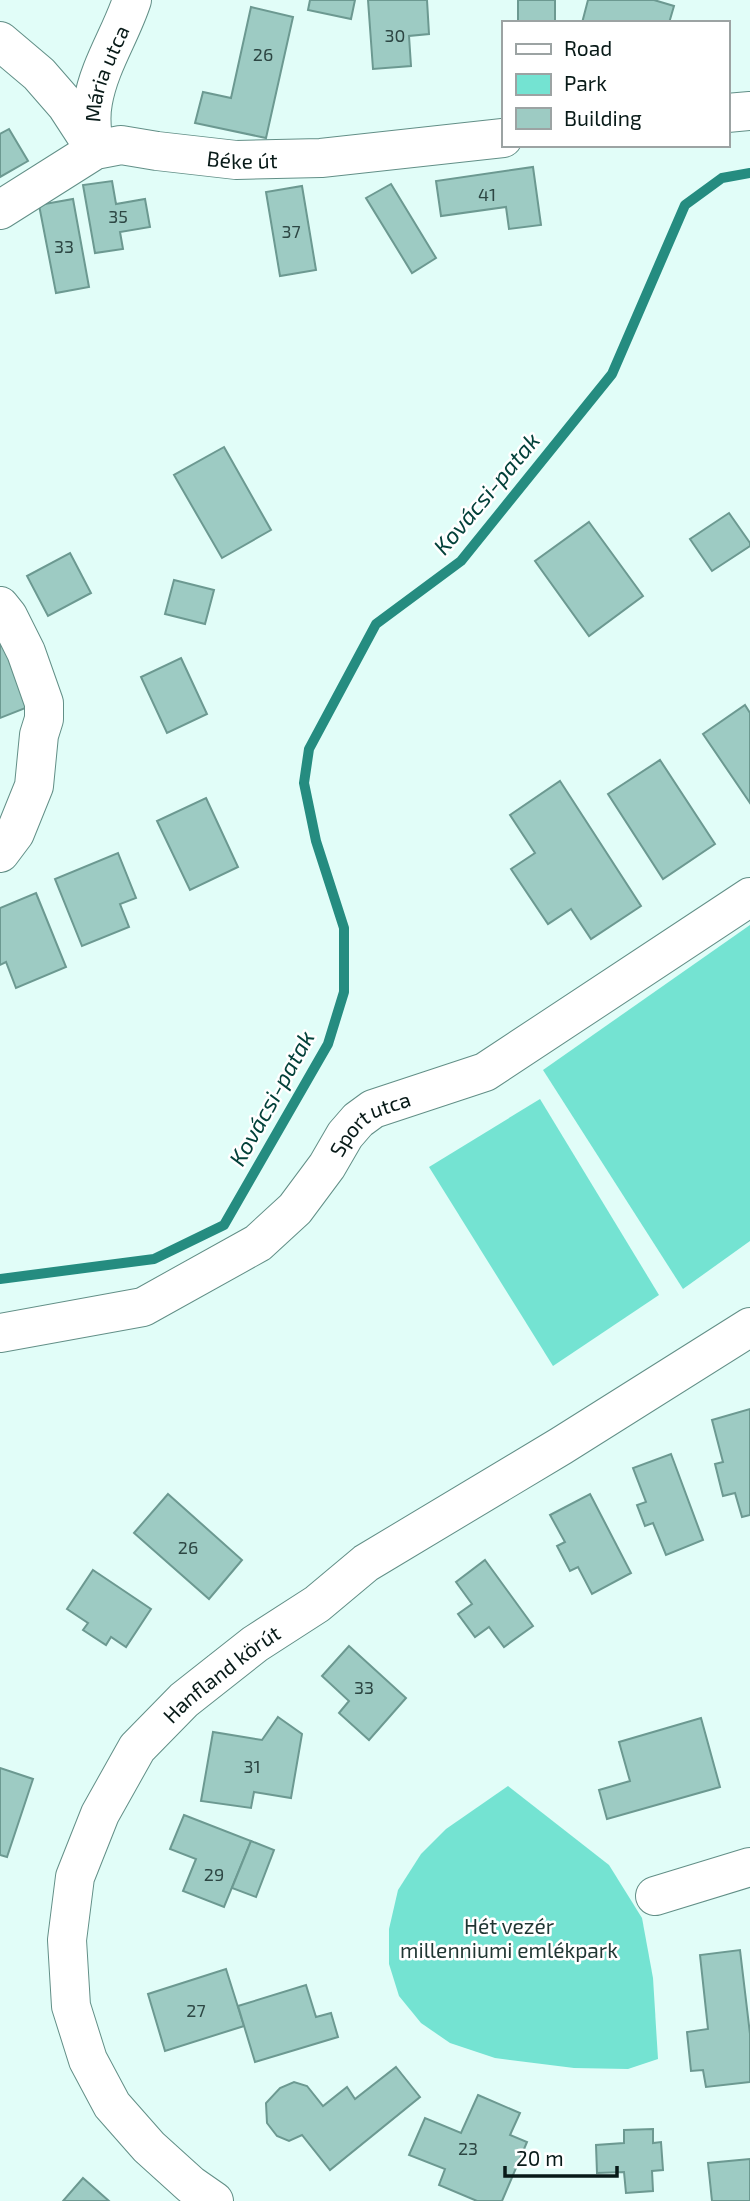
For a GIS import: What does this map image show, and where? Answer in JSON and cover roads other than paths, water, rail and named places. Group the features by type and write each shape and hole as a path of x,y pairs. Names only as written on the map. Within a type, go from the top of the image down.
{"street":[{"name":"Mária utca","path":"95,150 93,102 132,0"},
{"path":"0,41 39,74 66,106 95,150"},
{"path":"729,113 750,111"},
{"name":"Béke út","path":"0,210 95,150 121,145 236,160 321,158 502,138"},
{"path":"0,606 8,615 26,652 44,703 44,719 39,735 34,786 15,833 0,853"},
{"name":"Sport utca","path":"0,1333 144,1307 224,1263 258,1243 295,1209 327,1166 345,1135 358,1120 373,1109 485,1072 750,897"},
{"name":"Hanfland körút","path":"214,2201 191,2185 149,2147 113,2105 88,2060 71,2006 67,1940 75,1877 100,1814 136,1748 184,1700 255,1644 317,1604 366,1563 561,1446 750,1327"},
{"path":"655,1896 750,1867"}],"waterway":[{"name":"Kovácsi-patak","path":"0,1279 154,1259 224,1225 328,1044 344,992 344,928 316,841 304,783 309,749 376,624 461,561 612,374 685,205 722,178 750,173"}],"park label":[{"name":"Hét vezér millenniumi emlékpark","path":"509,1937"}]}
